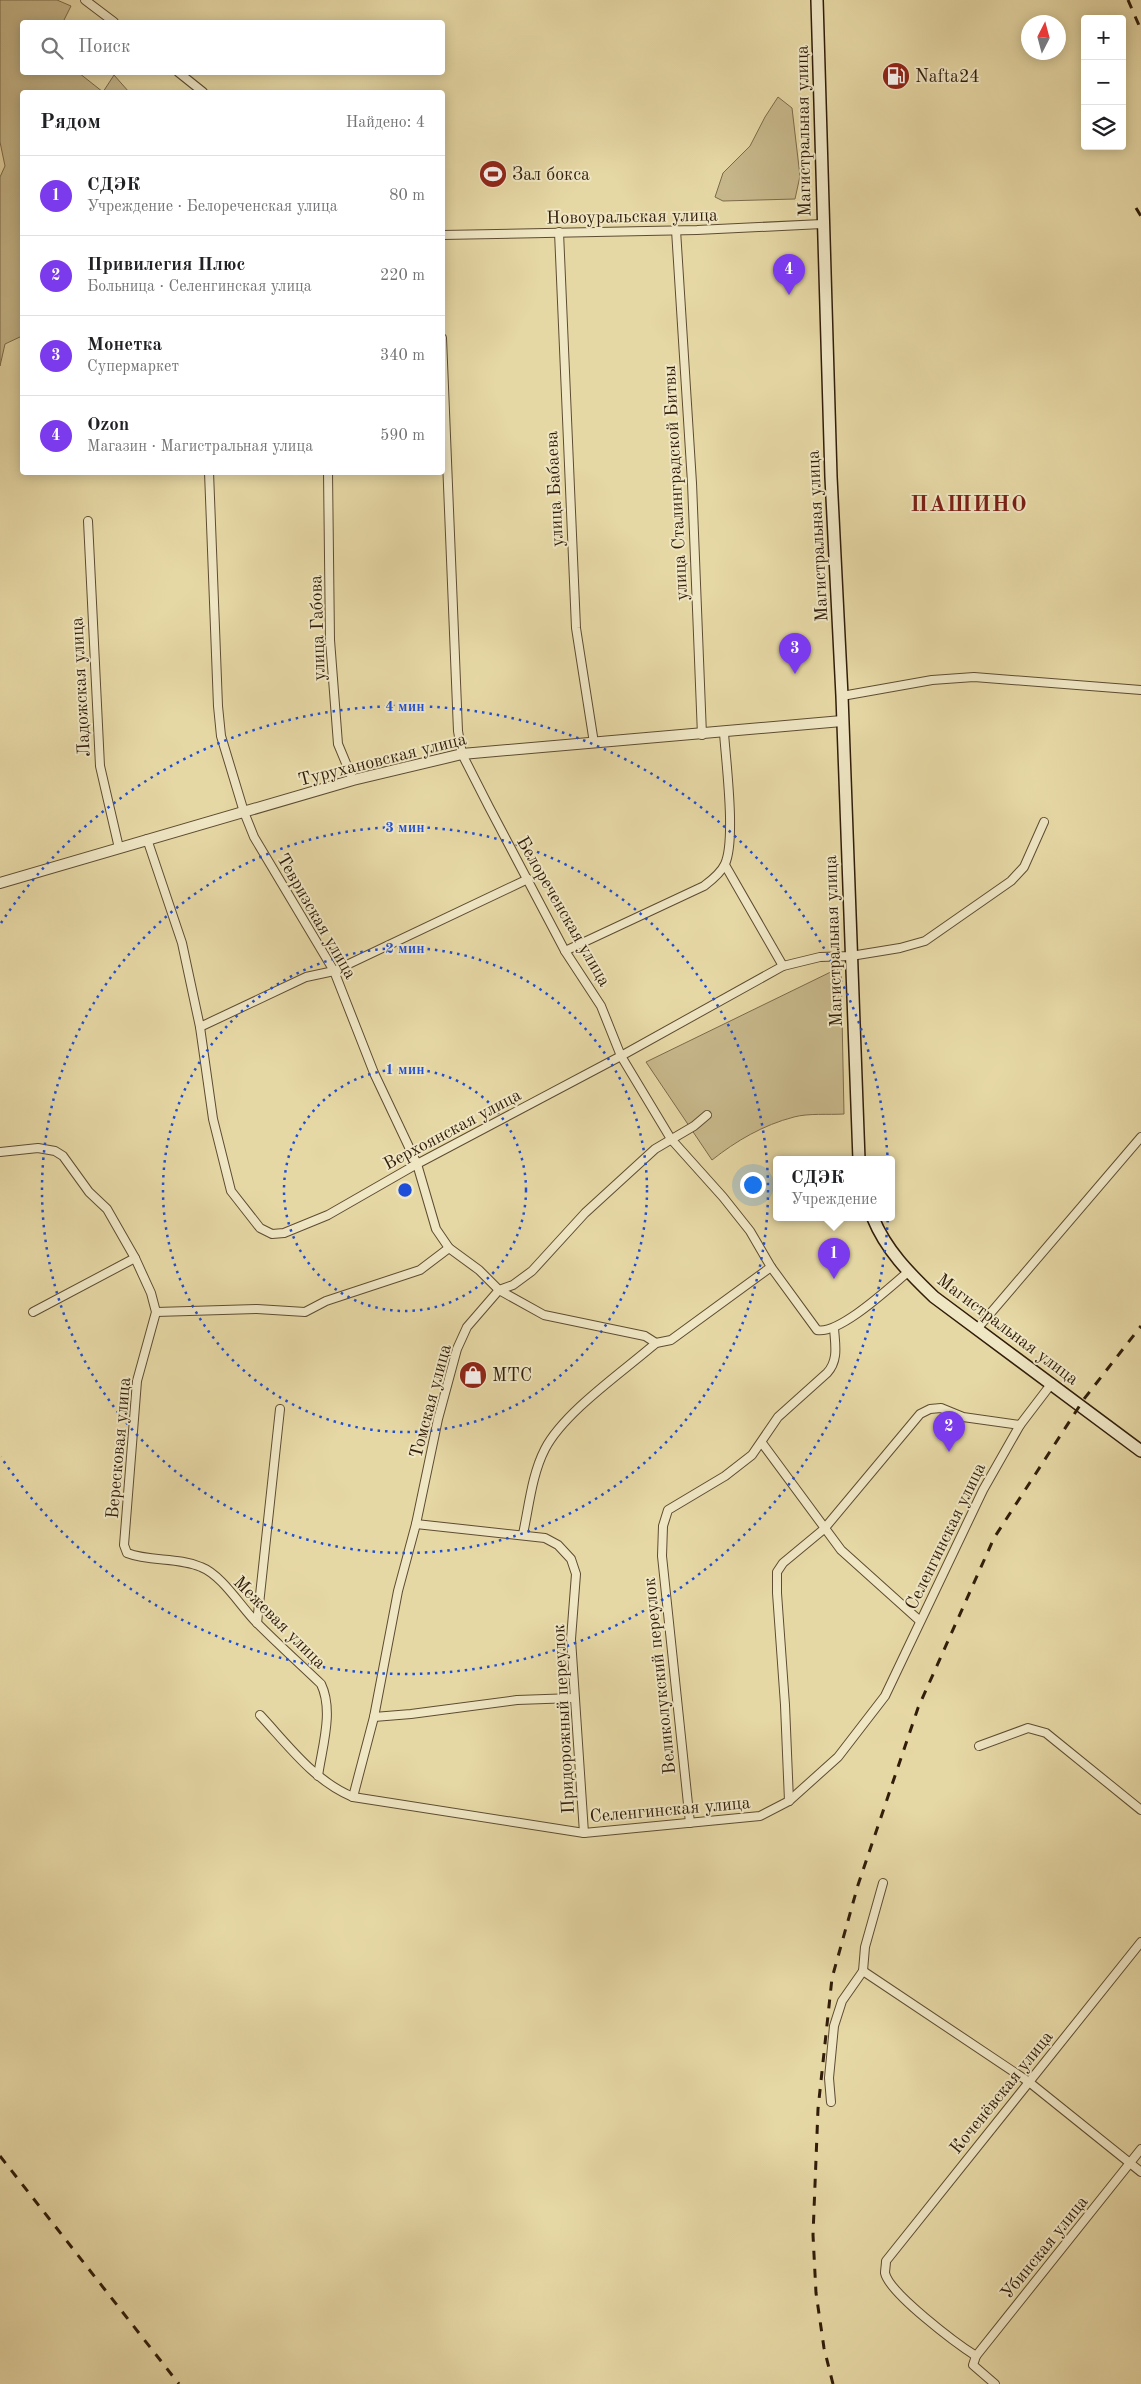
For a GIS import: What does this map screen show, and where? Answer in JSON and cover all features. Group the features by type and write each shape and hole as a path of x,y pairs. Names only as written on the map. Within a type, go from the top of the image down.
{"main road":[{"name":"Магистральная улица","path":"817,0 822,224 831,476 842,696 859,1156"},
{"name":"Магистральная улица","path":"875,1221 892,1252 908,1272 934,1297 1141,1450"}],"street":[{"path":"85,0 111,20"},
{"path":"182,75 200,90"},
{"name":"Новоуральская улица","path":"445,235 676,230 822,224"},
{"name":"улица Сталинградской Битвы","path":"676,230 692,484 702,735"},
{"name":"улица Бабаева","path":"559,232 576,628 594,744"},
{"name":"Белореченская улица","path":"445,412 458,731 462,754 565,951 602,1006 622,1056 671,1139 723,1197 750,1231 771,1267 817,1330 822,1331 834,1328"},
{"name":"Тевризская улица","path":"209,475 220,721 222,736 244,812 254,837 334,971 374,1073 417,1164 436,1229 449,1248 479,1270 499,1290 544,1315 645,1336 656,1343"},
{"name":"улица Габова","path":"328,475 330,640 338,744 353,780"},
{"name":"Ладожская улица","path":"88,521 100,766 120,848"},
{"path":"842,696 932,680 974,677 1141,690"},
{"name":"Турухановская улица","path":"0,883 353,780 462,754 702,735 842,721"},
{"path":"565,951 704,886 725,865 730,842 724,733"},
{"path":"851,956 900,948 925,941 945,929 1011,881 1024,867 1044,822"},
{"name":"Верхоянская улица","path":"147,840 182,943 200,1027 213,1119 231,1191 239,1205 260,1228 272,1234 296,1230 328,1215 417,1164 622,1056 783,966 820,957 851,956"},
{"path":"725,865 783,966"},
{"path":"200,1027 306,977 334,971 528,879"},
{"name":"Томская улица","path":"353,1798 374,1717 398,1591 416,1524 438,1419 457,1349 467,1327 499,1290 512,1285 532,1270 585,1213 655,1149 707,1115"},
{"path":"977,1329 1141,1137"},
{"path":"0,1152 38,1148 55,1151 63,1156 89,1192 107,1210 135,1258 151,1293 156,1312 257,1309 305,1312 326,1301 420,1270 449,1248"},
{"path":"33,1312 135,1258"},
{"path":"416,1524 504,1535 523,1534 535,1476 545,1449 559,1427 656,1343 671,1340 771,1267"},
{"path":"908,1272 876,1299 834,1328 836,1355 834,1366 778,1416 762,1443 841,1550 920,1621"},
{"name":"Вересковая улица","path":"156,1312 137,1381 124,1545 127,1553 136,1556 186,1562 203,1567 216,1577"},
{"name":"Селенгинская улица","path":"260,1715 318,1776 336,1790 353,1798 584,1833 760,1816 789,1801 838,1757 885,1696 983,1490 1020,1425 1052,1383"},
{"path":"789,1801 777,1572 783,1563 824,1529 920,1414 941,1408 963,1417 1020,1425"},
{"path":"257,1623 280,1409"},
{"name":"Великолукский переулок","path":"690,1823 662,1556 663,1526 668,1510 724,1476 752,1455 762,1443"},
{"name":"Придорожный переулок","path":"523,1534 545,1538 558,1545 571,1560 576,1574 570,1639 584,1833"},
{"name":"Межевая улица","path":"216,1577 257,1623 321,1684 326,1695 327,1712 318,1776"},
{"path":"374,1717 517,1700 574,1698"},
{"path":"980,1746 1028,1728 1046,1733 1141,1810"},
{"path":"831,2102 829,2078 834,2026 842,2001 863,1971 866,1947 883,1883"},
{"name":"Коченёвская улица","path":"976,2356 946,2336 892,2286 885,2274 886,2262 1141,1942"},
{"path":"863,1971 1029,2082 1141,2172"},
{"name":"Убинская улица","path":"995,2384 973,2365 976,2356 1141,2149"}],"shaded area":[{"path":"0,0 57,0 71,6 64,20 20,20 20,75 82,75 100,90 20,90 20,337 5,344 0,366 0,177 5,166 0,142"},
{"path":"114,75 127,90 104,90"},
{"path":"778,97 792,108 800,176 795,199 723,201 715,197 723,173 750,146"},
{"path":"841,967 844,1114 806,1115 771,1124 750,1134 712,1160 646,1062"}],"railway":[{"path":"1128,0 1141,30"},
{"path":"1136,208 1141,216"},
{"path":"833,2384 824,2348 816,2293 813,2235 818,2109 832,1978 858,1885 918,1708 994,1538 1084,1399 1141,1326"},
{"path":"0,2156 179,2384"}],"place":[{"name":"Nafta24","path":"896,76"},
{"name":"Зал бокса","path":"493,174"},
{"name":"Ozon","path":"789,295"},
{"name":"Монетка","path":"795,674"},
{"name":"СДЭК","path":"834,1279"},
{"name":"МТС","path":"473,1375"},
{"name":"Привилегия Плюс","path":"949,1452"}],"district":[{"name":"ПАШИНО","path":"969,503"}]}
